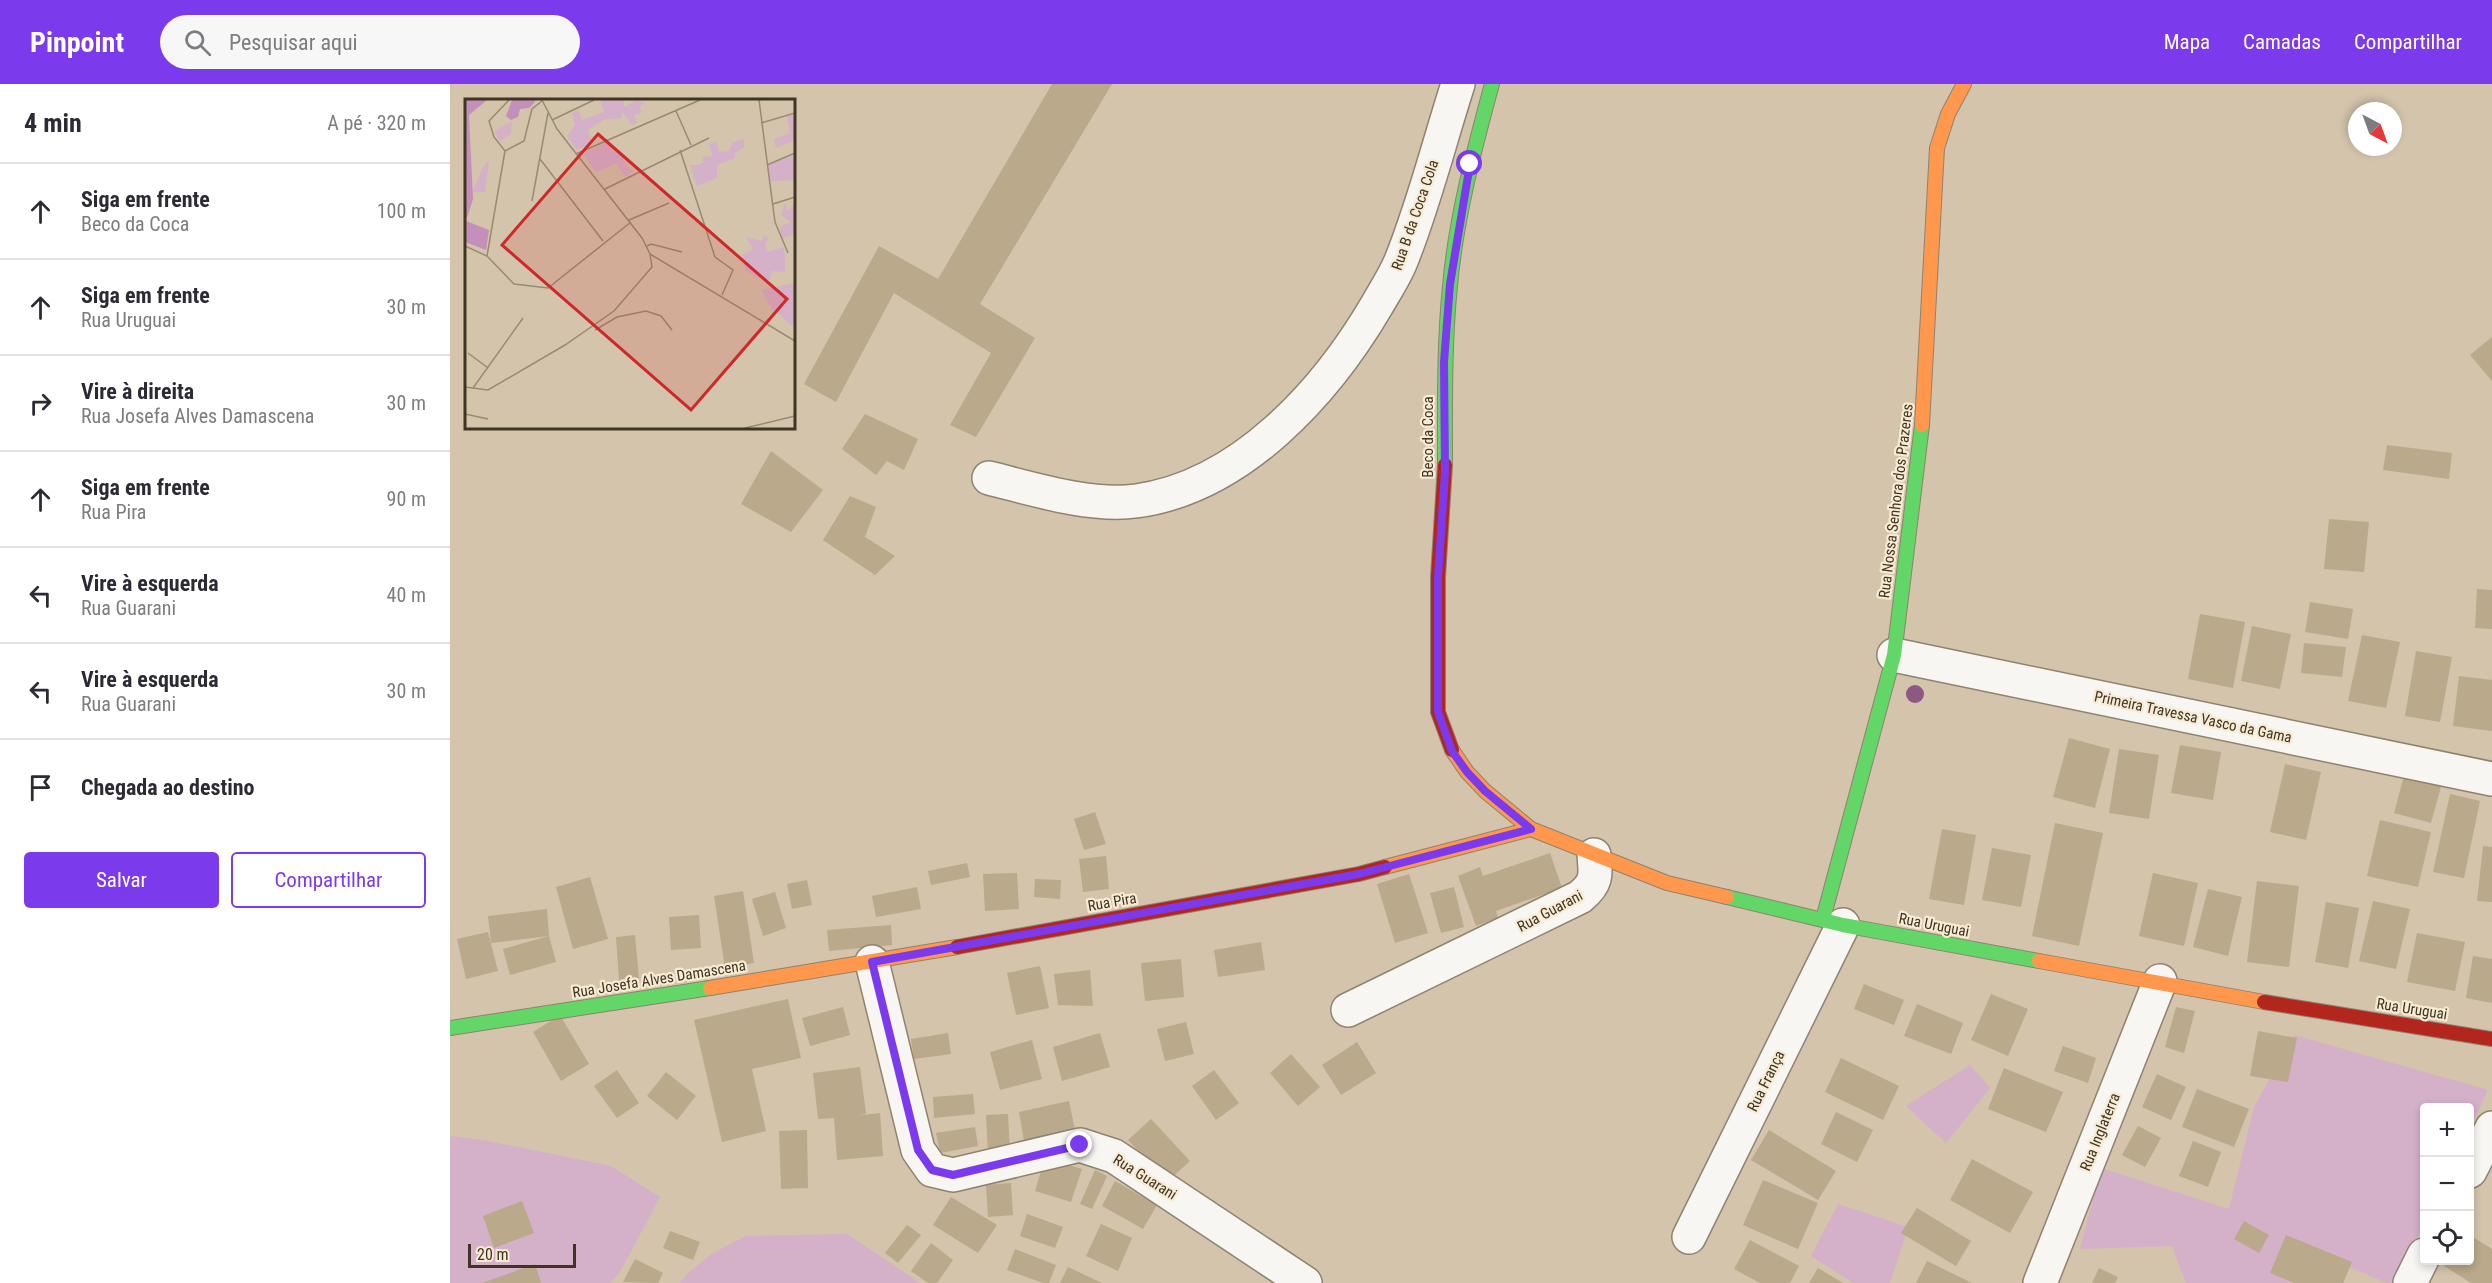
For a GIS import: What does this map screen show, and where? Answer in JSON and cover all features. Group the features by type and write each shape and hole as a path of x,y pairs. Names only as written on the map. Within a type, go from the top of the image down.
{"street":[{"name":"Rua B da Coca Cola","path":"989,478 1076,500 1134,502 1187,490 1249,454 1312,397 1362,331 1401,263 1458,84"},
{"name":"Beco da Coca","path":"1438,712 1438,577 1445,473 1444,362 1450,284 1470,164 1492,84"},
{"name":"Rua Nossa Senhora dos Prazeres","path":"1833,922 1894,655 1924,408 1937,148 1942,126 1954,97 1964,84"},
{"name":"Primeira Travessa Vasco da Gama","path":"1894,655 2492,779"},
{"name":"Rua Uruguai","path":"1438,712 1452,751 1467,772 1485,791 1531,829 1667,882 1833,922 2272,1003 2492,1039"},
{"name":"Rua Pira","path":"872,962 1359,874 1531,829"},
{"name":"Rua Guarani","path":"1348,1010 1580,897 1589,889 1596,877 1594,855"},
{"name":"Rua França","path":"1689,1238 1833,922"},
{"name":"Rua Guarani","path":"872,962 918,1150 932,1170 953,1175 1080,1145 1114,1156 1305,1283"},
{"name":"Rua Josefa Alves Damascena","path":"450,1028 872,962"},
{"name":"Rua Inglaterra","path":"2040,1283 2160,981"},
{"path":"2474,1162 2492,1128"},
{"path":"2409,1283 2420,1262"}],"shaded area":[{"path":"2294,1035 2488,1090 2474,1120 2474,1103 2420,1103 2420,1232 2396,1283 2387,1283 2306,1249 2292,1283 2186,1283 2172,1246 2080,1249 2101,1168 2229,1209 2254,1107"},
{"path":"1970,1065 1990,1088 1946,1143 1906,1106"},
{"path":"450,1136 488,1141 611,1166 660,1197 620,1272 610,1283 450,1283"},
{"path":"1838,1204 1908,1227 1890,1283 1854,1283 1811,1256"},
{"path":"847,1234 920,1283 680,1283 688,1273 710,1255 745,1236"}],"building":[{"path":"1052,84 1112,84 980,304 1035,338 976,437 950,425 991,353 894,293 836,402 804,384 879,246 938,279"},
{"path":"2492,337 2492,381 2470,355"},
{"path":"865,414 918,439 904,470 887,461 876,475 842,449"},
{"path":"2387,445 2452,453 2449,479 2383,470"},
{"path":"771,451 823,490 791,532 741,504"},
{"path":"850,496 876,507 865,537 895,556 875,575 823,540"},
{"path":"2329,519 2369,522 2364,572 2324,569"},
{"path":"2477,589 2492,590 2492,629 2475,628"},
{"path":"2310,602 2353,609 2348,639 2305,632"},
{"path":"2200,614 2245,622 2233,688 2188,679"},
{"path":"2252,626 2291,634 2280,689 2241,681"},
{"path":"2362,635 2400,642 2386,708 2348,701"},
{"path":"2304,643 2346,647 2342,677 2301,673"},
{"path":"2416,651 2452,657 2440,722 2405,716"},
{"path":"2459,676 2492,680 2492,731 2453,726"},
{"path":"2069,738 2110,749 2095,808 2053,797"},
{"path":"2180,745 2221,752 2213,800 2171,793"},
{"path":"2119,749 2159,755 2149,819 2109,813"},
{"path":"2285,764 2321,772 2306,840 2270,832"},
{"path":"2405,772 2442,783 2431,823 2394,813"},
{"path":"2450,794 2480,801 2464,878 2433,872"},
{"path":"1095,812 1106,844 1084,850 1074,819"},
{"path":"2380,820 2431,832 2418,887 2367,876"},
{"path":"2055,823 2103,833 2079,946 2032,936"},
{"path":"1942,829 1976,835 1964,905 1929,899"},
{"path":"2483,846 2492,847 2492,902 2477,901"},
{"path":"1992,848 2031,855 2021,907 1982,900"},
{"path":"1550,853 1562,888 1496,911 1498,918 1476,926 1458,876 1480,867 1483,876"},
{"path":"1106,856 1109,889 1083,892 1079,859"},
{"path":"967,863 970,877 931,885 928,871"},
{"path":"1017,873 1019,909 985,911 983,874"},
{"path":"2153,873 2198,883 2184,946 2139,936"},
{"path":"1409,874 1428,933 1395,943 1377,884"},
{"path":"590,877 608,939 573,949 556,887"},
{"path":"1035,879 1061,880 1060,899 1034,897"},
{"path":"807,880 812,905 792,909 787,884"},
{"path":"2257,881 2299,886 2289,967 2247,962"},
{"path":"917,887 921,909 876,917 872,896"},
{"path":"1454,887 1464,927 1441,933 1430,893"},
{"path":"2208,889 2242,897 2228,956 2193,947"},
{"path":"743,891 754,963 725,968 714,896"},
{"path":"775,892 786,928 763,936 752,899"},
{"path":"2373,901 2410,909 2396,969 2359,961"},
{"path":"2326,902 2359,908 2348,968 2315,962"},
{"path":"547,909 549,936 491,943 488,916"},
{"path":"699,915 701,948 671,950 669,917"},
{"path":"891,925 892,945 829,951 827,930"},
{"path":"488,932 498,971 466,979 457,939"},
{"path":"2417,933 2465,942 2455,991 2407,982"},
{"path":"635,935 639,978 619,980 616,937"},
{"path":"549,936 556,962 510,975 503,949"},
{"path":"1261,942 1265,970 1218,977 1214,950"},
{"path":"2473,956 2492,959 2492,1003 2466,998"},
{"path":"1181,959 1184,997 1145,1001 1141,963"},
{"path":"1040,966 1049,1008 1016,1015 1007,973"},
{"path":"1090,970 1093,1006 1058,1005 1054,974"},
{"path":"1864,984 1904,1000 1894,1025 1854,1009"},
{"path":"1991,994 2028,1009 2008,1056 1971,1040"},
{"path":"788,999 801,1058 752,1069 766,1131 722,1142 694,1020"},
{"path":"1917,1004 1963,1023 1951,1054 1904,1036"},
{"path":"843,1007 850,1035 810,1046 802,1018"},
{"path":"2176,1007 2195,1011 2184,1053 2165,1047"},
{"path":"560,1015 589,1064 561,1081 533,1032"},
{"path":"1186,1022 1194,1054 1165,1061 1157,1029"},
{"path":"2258,1031 2297,1038 2288,1082 2250,1076"},
{"path":"948,1033 951,1054 914,1059 911,1039"},
{"path":"1100,1033 1110,1067 1062,1081 1053,1047"},
{"path":"1032,1040 1042,1079 1000,1090 990,1052"},
{"path":"1357,1042 1376,1073 1341,1095 1322,1065"},
{"path":"2063,1046 2096,1058 2088,1083 2054,1071"},
{"path":"1291,1054 1320,1087 1298,1106 1270,1073"},
{"path":"1841,1058 1899,1086 1883,1120 1825,1092"},
{"path":"860,1067 866,1114 855,1116 880,1113 883,1156 837,1160 834,1118 818,1119 813,1073"},
{"path":"2004,1068 2063,1092 2046,1132 1988,1109"},
{"path":"617,1070 639,1103 617,1118 594,1086"},
{"path":"1214,1070 1239,1103 1216,1120 1192,1086"},
{"path":"666,1072 696,1096 677,1120 647,1096"},
{"path":"2157,1074 2186,1087 2171,1120 2142,1107"},
{"path":"2197,1089 2249,1109 2234,1147 2182,1127"},
{"path":"973,1094 975,1114 934,1118 933,1097"},
{"path":"1069,1101 1075,1130 1024,1141 1019,1112"},
{"path":"1836,1112 1873,1130 1857,1162 1821,1144"},
{"path":"1008,1114 1010,1152 988,1154 986,1115"},
{"path":"1151,1119 1190,1161 1167,1182 1128,1140"},
{"path":"2138,1126 2161,1138 2145,1167 2122,1155"},
{"path":"975,1127 978,1146 940,1153 936,1133"},
{"path":"807,1130 808,1188 781,1189 779,1131"},
{"path":"1769,1130 1836,1171 1818,1200 1751,1160"},
{"path":"2193,1141 2221,1152 2208,1187 2179,1176"},
{"path":"1045,1158 1082,1169 1071,1202 1035,1191"},
{"path":"1972,1159 2033,1192 2010,1233 1950,1200"},
{"path":"1095,1170 1107,1176 1092,1209 1080,1204"},
{"path":"1763,1180 1818,1203 1798,1249 1743,1225"},
{"path":"1115,1181 1157,1205 1143,1229 1102,1206"},
{"path":"1011,1183 1013,1215 988,1217 986,1185"},
{"path":"951,1197 997,1225 978,1253 933,1225"},
{"path":"522,1201 534,1233 494,1248 483,1216"},
{"path":"1917,1208 1971,1241 1956,1266 1901,1233"},
{"path":"1027,1214 1063,1227 1055,1248 1020,1236"},
{"path":"2244,1221 2269,1235 2259,1253 2234,1239"},
{"path":"1101,1224 1132,1238 1118,1271 1086,1256"},
{"path":"907,1225 921,1235 898,1263 885,1253"},
{"path":"670,1231 700,1242 693,1260 663,1248"},
{"path":"2286,1235 2352,1262 2343,1283 2294,1283 2270,1273"},
{"path":"2474,1238 2492,1249 2492,1283 2471,1283 2444,1266 2474,1265"},
{"path":"1750,1240 1799,1266 1790,1283 1760,1283 1734,1269"},
{"path":"931,1243 953,1260 937,1283 928,1283 911,1271"},
{"path":"1015,1249 1056,1265 1049,1283 1007,1270"},
{"path":"635,1259 663,1273 658,1283 623,1282"},
{"path":"1927,1261 1972,1283 1916,1283"},
{"path":"535,1264 541,1283 482,1283"},
{"path":"1068,1267 1102,1283 1060,1283"},
{"path":"1818,1268 1843,1283 1809,1283"},
{"path":"2099,1268 2118,1277 2115,1283 2092,1283"}],"traffic: fast":[{"path":"1445,465 1446,353 1453,261 1466,184 1492,84"},
{"path":"1823,919 1894,655 1922,425"},
{"path":"1727,897 1843,925 2039,961"},
{"path":"450,1028 710,988"}],"traffic: slow":[{"path":"1922,425 1937,148 1948,114 1964,84"},
{"path":"1452,750 1467,772 1485,791 1531,829 1667,883 1727,897"},
{"path":"1385,867 1531,829"},
{"path":"710,988 957,947"},
{"path":"2039,961 2264,1002"}],"traffic: jam":[{"path":"1445,465 1438,577 1438,712 1452,750"},
{"path":"957,947 1359,874 1385,867"},
{"path":"2264,1002 2492,1039"}],"route":[{"path":"1080,1145 953,1175 932,1170 918,1150 872,962 1359,874 1531,829 1485,791 1467,772 1452,751 1438,712 1438,577 1445,473 1444,362 1450,284 1470,164"}]}
